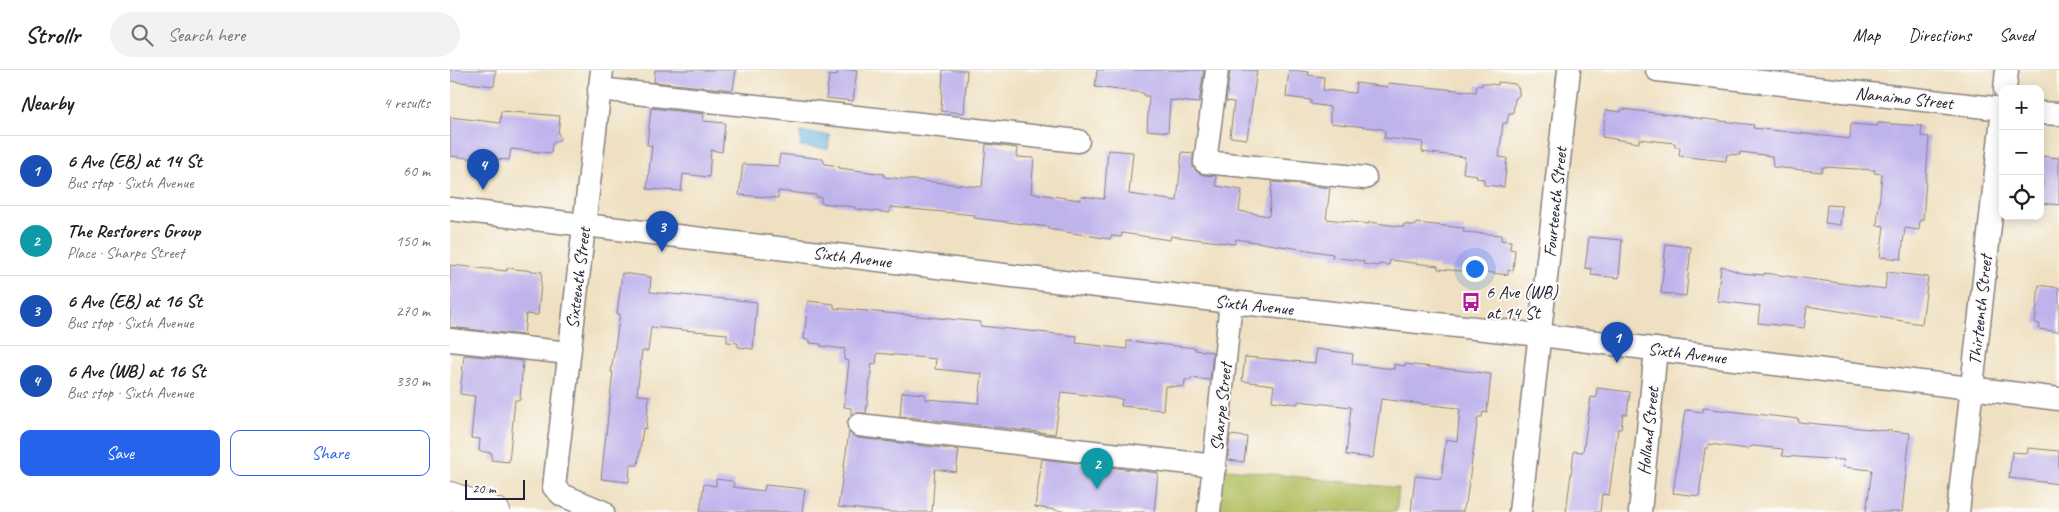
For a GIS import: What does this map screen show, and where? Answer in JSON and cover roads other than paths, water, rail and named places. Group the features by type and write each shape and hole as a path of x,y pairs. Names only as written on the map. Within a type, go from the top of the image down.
{"main road":[{"path":"450,496 496,512"}],"street":[{"path":"1217,70 1205,162 1366,178"},
{"name":"Fourteenth Street","path":"1520,512 1569,70"},
{"name":"Nanaimo Street","path":"1656,70 1999,109"},
{"path":"2005,85 2007,70"},
{"path":"601,79 1078,141"},
{"name":"Sixteenth Street","path":"601,79 554,487 562,495 603,512"},
{"path":"2044,113 2059,114"},
{"name":"Thirteenth Street","path":"1958,512 2001,130"},
{"name":"Sixth Avenue","path":"450,209 586,213 1231,302 1540,335 2059,399"},
{"name":"Sharpe Street","path":"1209,512 1231,302"},
{"path":"450,340 569,353"},
{"name":"Holland Street","path":"1640,512 1656,349"},
{"path":"859,425 1215,466"}],"water":[{"path":"801,132 830,135 828,149 800,146"}],"place":[{"name":"6 Ave (WB) at 16 St","path":"483,190"},
{"name":"6 Ave (EB) at 16 St","path":"662,252"},
{"name":"6 Ave (WB) at 14 St","path":"1471,302"},
{"name":"6 Ave (EB) at 14 St","path":"1617,363"},
{"name":"The Restorers Group","path":"1097,489"}]}
